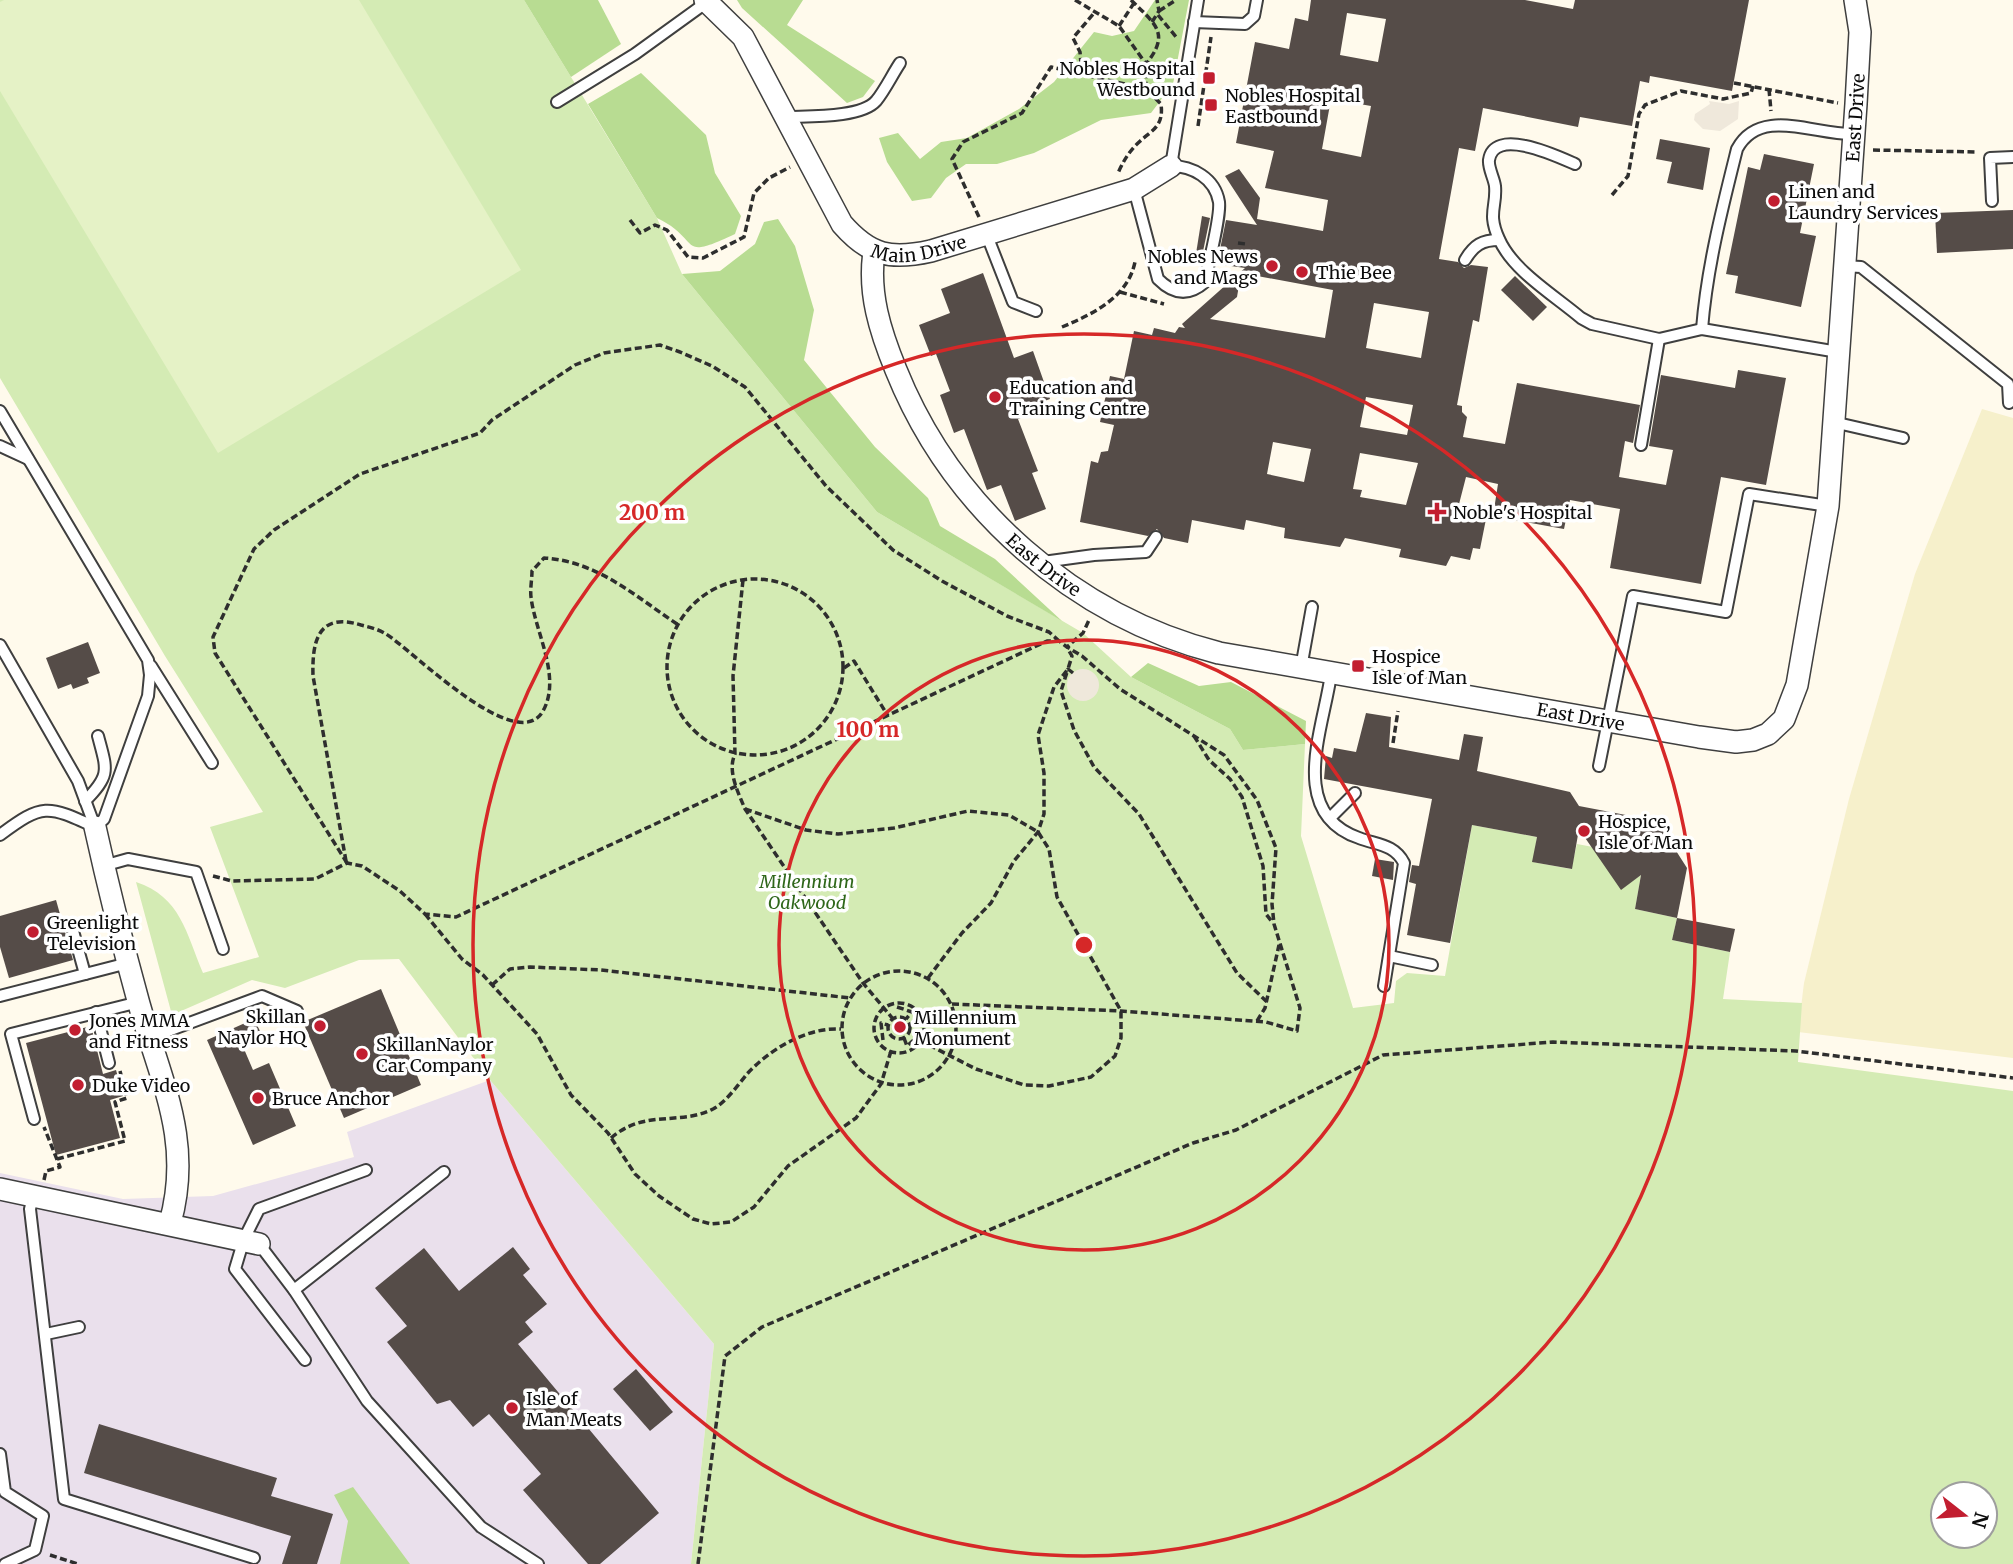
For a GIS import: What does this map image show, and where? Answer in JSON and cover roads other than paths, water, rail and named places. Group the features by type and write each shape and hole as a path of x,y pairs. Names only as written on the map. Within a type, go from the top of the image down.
{"street":[{"name":"East Drive","path":"874,251 871,287 883,340 909,402 943,458 989,516 1037,563 1098,604 1186,645 1331,674 1736,742 1753,740 1768,734 1784,719 1797,685 1828,506 1842,266 1860,32 1855,0"},
{"name":"Main Drive","path":"706,1 743,37 788,117 842,224 855,239 874,251 902,257 983,226 1125,184 1171,166"},
{"path":"95,827 128,963 166,1086 180,1161 179,1189 170,1223"},
{"path":"0,1189 38,1188 251,1241"}],"lane":[{"path":"1125,184 1158,279 1179,293 1195,291 1205,282 1219,202 1210,182 1196,171 1171,166 1198,0"},
{"path":"1194,22 1245,24 1254,16 1258,0"},
{"path":"557,102 635,54 706,1"},
{"path":"788,117 840,114 868,107 875,103 900,63"},
{"path":"1702,329 1705,292 1716,231 1737,149 1743,137 1755,128 1773,124 1853,134"},
{"path":"1575,164 1539,148 1505,144 1492,152 1489,162 1496,190 1491,211 1499,240 1516,263 1592,324 1659,339 1702,329 1838,352"},
{"path":"1992,201 1990,158 2013,157"},
{"path":"983,226 1013,302 1036,311"},
{"path":"1465,260 1472,248 1485,240 1499,240"},
{"path":"1842,266 1861,267 2008,384 2009,403"},
{"path":"1642,445 1659,339"},
{"path":"0,411 212,763"},
{"path":"1833,422 1903,438"},
{"path":"0,446 30,460"},
{"path":"1599,766 1633,596 1726,612 1749,494 1828,506"},
{"path":"1037,563 1094,555 1146,552 1156,537"},
{"path":"1301,668 1312,607"},
{"path":"0,645 78,781 95,827"},
{"path":"95,827 104,819 148,696 148,660"},
{"path":"1331,674 1314,768 1314,788 1330,818 1349,835 1392,848 1404,863 1384,986"},
{"path":"85,801 103,783 107,769 98,736"},
{"path":"1330,818 1355,793"},
{"path":"0,835 31,813 40,810 61,811 95,827"},
{"path":"103,866 128,859 196,872 223,949"},
{"path":"73,931 85,974"},
{"path":"1390,956 1432,965"},
{"path":"0,996 128,963"},
{"path":"149,1038 262,996 297,1011"},
{"path":"34,1119 11,1034 139,1002"},
{"path":"96,1012 109,1063"},
{"path":"305,1360 235,1269 251,1241 259,1209 366,1170"},
{"path":"294,1290 444,1172"},
{"path":"38,1188 30,1209 64,1499 254,1558"},
{"path":"251,1241 294,1290 367,1401 481,1527 538,1564"},
{"path":"46,1334 79,1327"},
{"path":"0,1454 5,1492 43,1516 35,1550 5,1564"}],"place":[{"name":"Nobles Hospital Westbound","path":"1209,78"},
{"name":"Nobles Hospital Eastbound","path":"1211,105"},
{"name":"Linen and Laundry Services","path":"1774,201"},
{"name":"Nobles News and Mags","path":"1272,266"},
{"name":"Thie Bee","path":"1302,272"},
{"name":"Education and Training Centre","path":"995,397"},
{"name":"Noble's Hospital","path":"1437,512"},
{"name":"Hospice Isle of Man","path":"1358,666"},
{"name":"Hospice, Isle of Man","path":"1584,831"},
{"name":"Greenlight Television","path":"33,932"},
{"name":"Skillan Naylor HQ","path":"320,1026"},
{"name":"Millennium Monument","path":"900,1027"},
{"name":"Jones MMA and Fitness","path":"75,1030"},
{"name":"SkillanNaylor Car Company","path":"362,1054"},
{"name":"Duke Video","path":"78,1085"},
{"name":"Bruce Anchor","path":"258,1098"},
{"name":"Isle of Man Meats","path":"512,1408"}],"park label":[{"name":"Millennium Oakwood","path":"807,891"}]}
